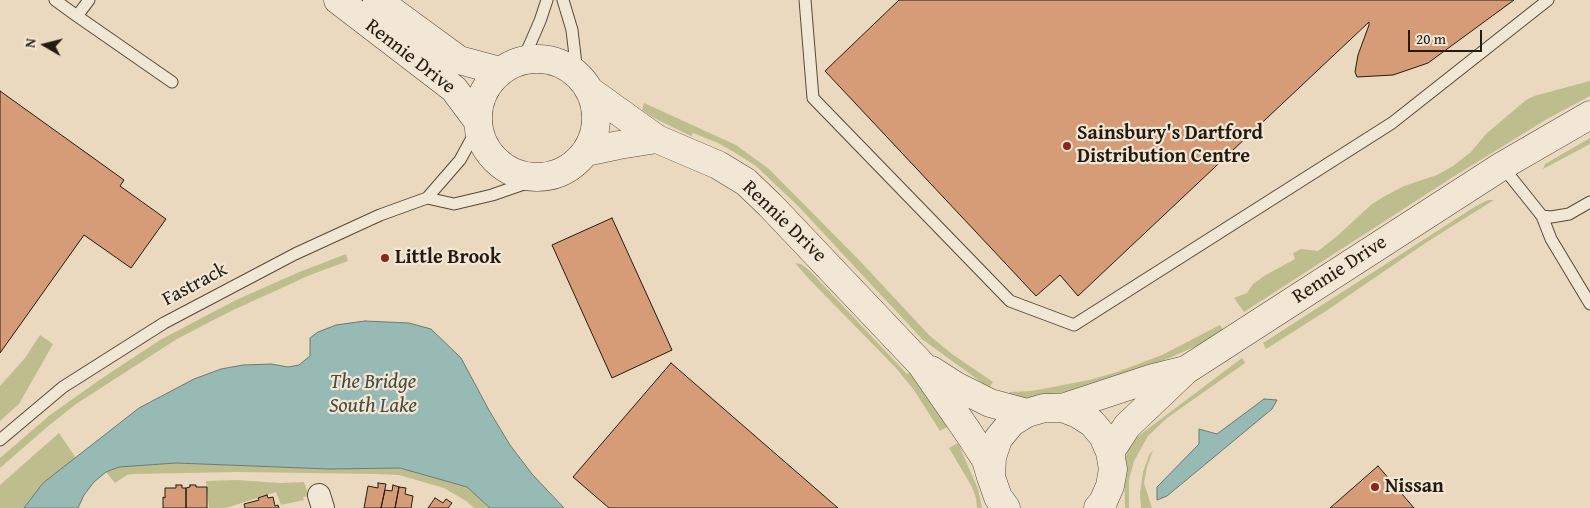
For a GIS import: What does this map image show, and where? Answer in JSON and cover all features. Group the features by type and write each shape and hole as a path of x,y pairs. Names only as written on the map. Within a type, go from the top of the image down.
{"street":[{"name":"Rennie Drive","path":"338,0 454,88 477,124 480,140 487,151 500,165 515,174 541,178 553,176 572,167 586,152 595,132 596,112 584,82"},
{"name":"Rennie Drive","path":"377,0 459,60 512,66 542,58 560,63 657,139 718,165 746,182 921,364 986,460 998,497 1006,508"},
{"name":"Rennie Drive","path":"477,124 484,93 512,66"},
{"name":"Rennie Drive","path":"1110,452 1127,426 1186,370 1502,166 1590,115"},
{"path":"586,152 657,139"},
{"name":"Rennie Drive","path":"921,364 956,386 990,403 1027,413"},
{"path":"1062,408 1153,378 1186,370"},
{"name":"Rennie Drive","path":"991,477 992,457 998,439 1010,423 1027,413 1044,408 1062,408 1078,414 1092,423 1103,436 1110,452 1112,469 1106,501"}],"lane":[{"path":"55,0 172,82"},
{"path":"77,16 89,0"},
{"path":"512,66 540,21 547,0"},
{"path":"563,0 584,82"},
{"path":"805,0 813,98 1010,300 1074,325 1392,123 1548,0"},
{"name":"Fastrack","path":"0,440 63,387 164,323 295,254 380,215 427,198 460,160 477,124"},
{"path":"1502,166 1542,216 1551,239 1590,304"},
{"path":"427,198 454,204 492,195 541,178"},
{"path":"1542,216 1551,217 1568,214 1590,202"}],"shaded area":[{"path":"1590,81 1590,96 1547,119 1456,175 1244,312 1234,298 1247,293 1253,284 1264,276 1295,259 1293,253 1301,249 1318,251 1372,204 1385,196 1404,186 1437,175 1453,166 1471,152 1486,134 1526,100 1534,96"},
{"path":"644,103 736,145 769,169 859,260 929,335 952,354 993,382 989,388 922,339 798,206 756,166 718,143 693,133 691,136 656,119 642,110"},
{"path":"1590,138 1590,144 1543,169 1545,164"},
{"path":"1488,200 1494,200 1266,349 1263,343"},
{"path":"346,254 348,261 310,275 229,312 177,339 76,404 0,468 0,458 50,415 160,340 236,300"},
{"path":"795,263 801,264 810,271 907,374 911,372 949,426 940,431 914,390 896,368"},
{"path":"1220,325 1224,331 1199,345 1148,367 1065,392 1019,399 1008,395 1010,392 1053,387 1117,372 1162,355"},
{"path":"40,335 53,344 19,404 0,421 0,386 25,358"},
{"path":"1242,358 1245,363 1167,418 1148,436 1134,461 1129,480 1129,508 1125,508 1124,464 1128,449 1133,441"},
{"path":"59,433 76,458 43,483 24,508 0,508 0,485"},
{"path":"958,443 978,489 982,508 977,508 972,487 949,448"},
{"path":"1153,450 1144,483 1152,508 1141,508 1140,493 1143,472 1149,455"},
{"path":"176,463 329,469 400,468 467,487 490,508 474,508 444,488 399,475 238,472 134,474 127,475 115,483 106,472 119,467"},
{"path":"236,480 281,483 304,482 309,496 303,497 304,500 281,505 276,492 226,508 209,508 206,481"}],"water":[{"name":"The Bridge South Lake","path":"365,321 409,323 431,329 461,358 510,445 532,474 564,508 490,508 467,487 400,468 329,469 176,463 119,467 106,472 94,482 84,495 78,508 24,508 43,483 139,408 194,379 221,369 243,365 271,364 288,367 299,365 310,356 310,338 318,332 336,325"},
{"path":"1264,399 1277,400 1272,409 1167,496 1157,500 1157,487 1199,444 1199,429 1217,434"}],"building":[{"name":"Sainsbury's Dartford Distribution Centre","path":"899,0 1514,0 1428,63 1393,75 1357,77 1355,72 1358,55 1369,22 1078,296 1060,275 1036,296 825,71"},
{"path":"0,91 124,180 120,186 166,219 131,268 84,235 0,353"},
{"path":"612,218 672,350 612,378 552,245"},
{"path":"671,363 838,508 609,508 573,477"},
{"name":"Nissan","path":"1378,466 1414,508 1330,508"},
{"path":"378,483 386,484 381,508 364,508 368,486 378,488"},
{"path":"176,485 182,485 182,488 186,488 186,508 163,508 165,488 176,488"},
{"path":"190,485 207,487 207,508 186,508 186,488 190,487"},
{"path":"393,485 399,487 395,508 381,508 385,490 392,491"},
{"path":"399,487 406,488 405,494 413,496 411,508 395,508"},
{"path":"267,495 268,498 273,497 275,506 278,505 279,508 245,508 244,504 259,500 258,498"},
{"path":"435,498 443,503 446,499 452,503 448,508 428,508"}],"place":[{"name":"Sainsbury's Dartford Distribution Centre","path":"1067,146"},
{"name":"Little Brook","path":"385,258"},
{"name":"Nissan","path":"1375,487"}]}
